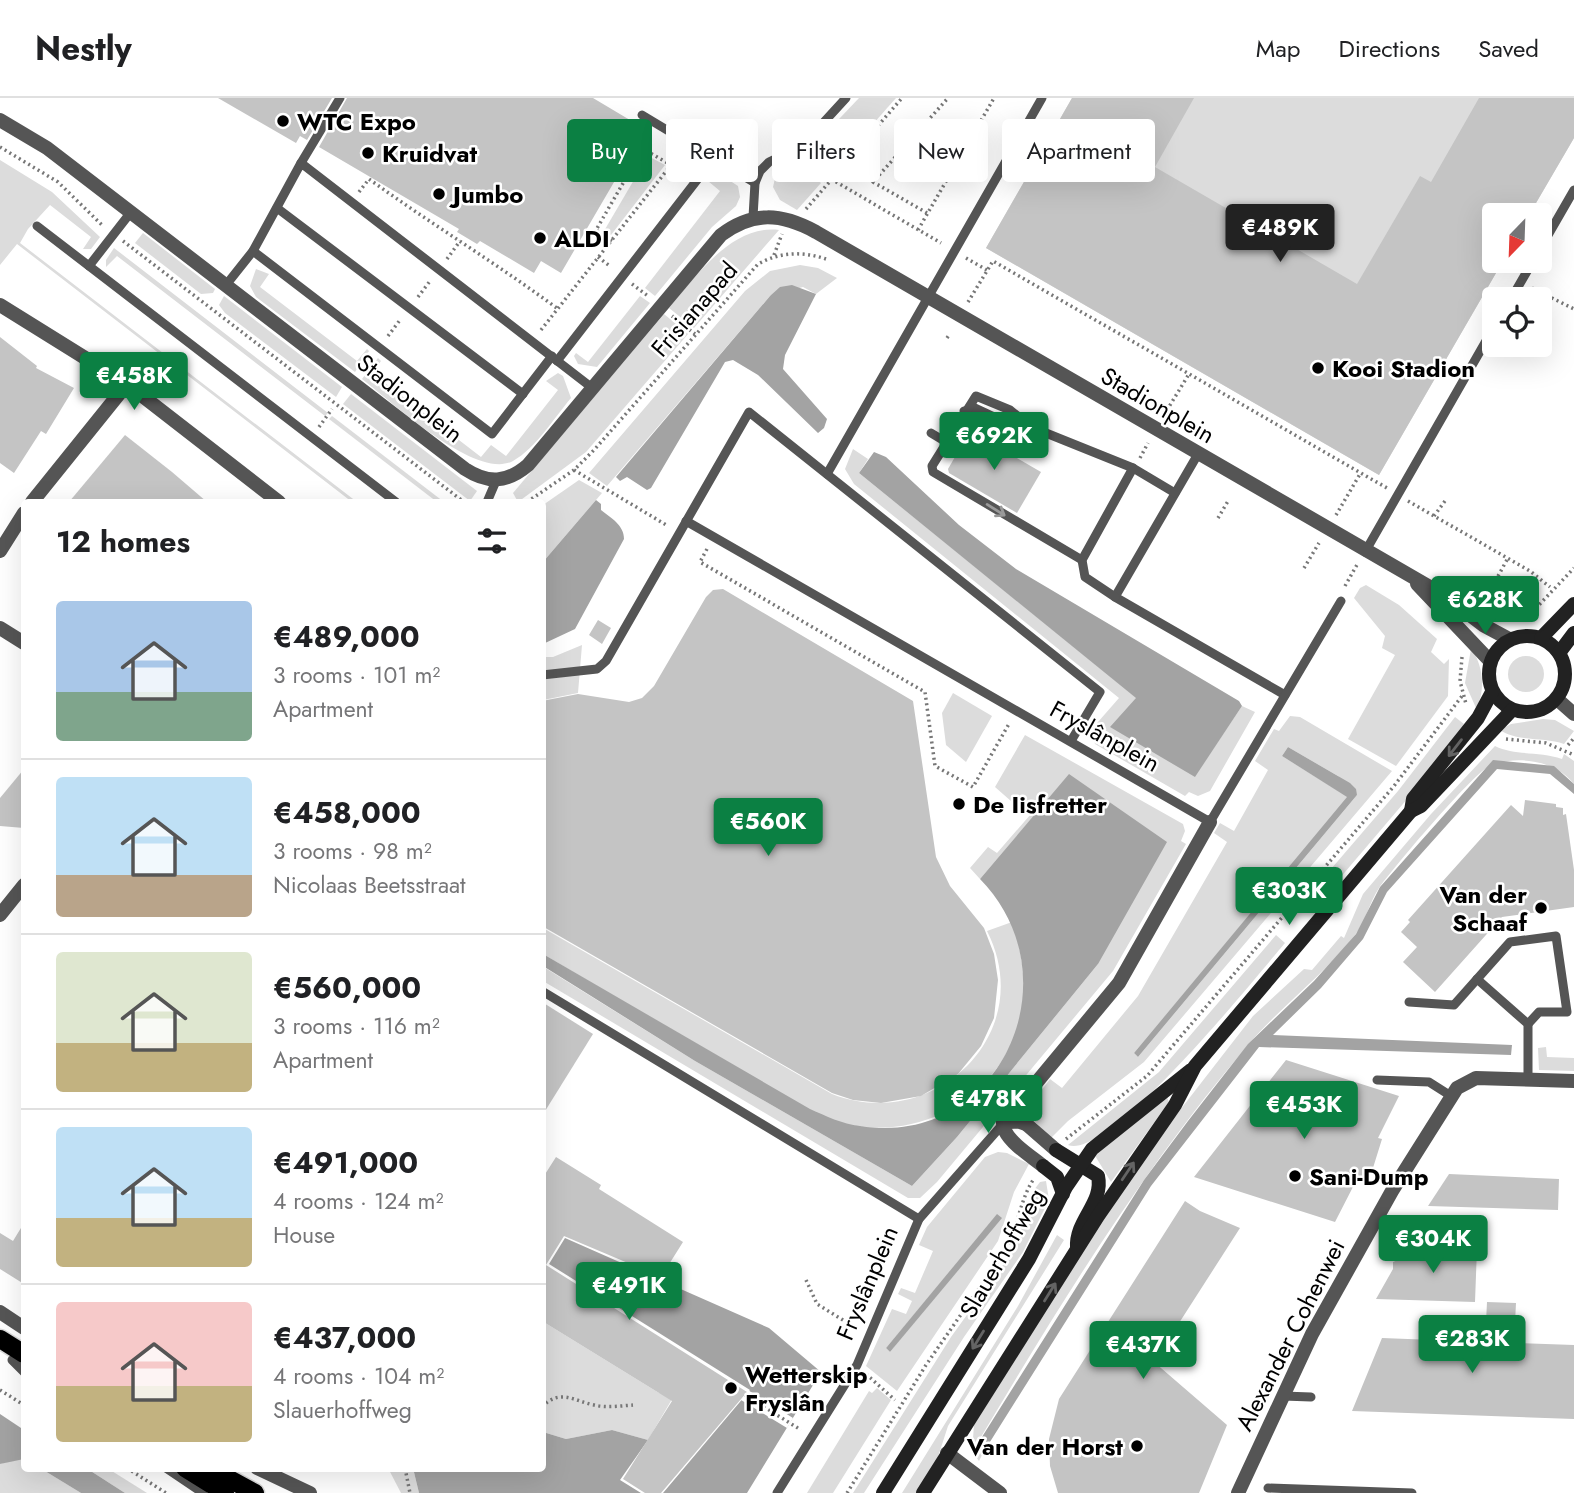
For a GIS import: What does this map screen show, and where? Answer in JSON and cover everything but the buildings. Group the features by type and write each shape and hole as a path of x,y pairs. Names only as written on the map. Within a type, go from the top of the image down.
{"main road":[{"path":"1541,638 1574,604"},
{"path":"1559,653 1574,633"},
{"path":"1525,635 1541,638 1559,653 1565,676 1557,698 1544,709 1528,713 1512,710 1501,703 1492,692 1488,677 1490,661 1497,648 1509,639 1525,635"},
{"name":"Slauerhoffweg","path":"1411,811 1413,799 1478,718 1492,692"},
{"name":"Slauerhoffweg","path":"883,1493 1029,1259 1080,1164 1092,1149 1195,1066 1411,811 1421,806 1512,710"},
{"name":"Slauerhoffweg","path":"923,1493 1077,1249 1175,1105 1195,1066"},
{"path":"1056,1150 1098,1177 1100,1184 1094,1203 1076,1233 1077,1249"},
{"path":"1043,1166 1058,1177 1063,1194"},
{"path":"0,1339 17,1361"},
{"path":"191,1472 225,1493"},
{"path":"216,1472 255,1493"}],"street":[{"name":"Stadionplein","path":"0,120 47,148 465,469 476,477 496,481"},
{"name":"Stadionplein","path":"753,217 774,216 793,221 1442,594 1483,625 1509,639"},
{"path":"496,481 517,474 528,465 706,250 737,223 753,217"},
{"path":"0,305 127,384 275,499"},
{"path":"34,499 127,384"},
{"path":"0,551 21,518"},
{"name":"Stadionplein","path":"1414,580 1432,603 1490,661"},
{"path":"0,628 21,641"},
{"path":"1557,698 1574,714"},
{"name":"Fryslânplein","path":"1007,1124 1004,1112 1022,1106 1119,983 1210,822"},
{"path":"0,915 21,890"},
{"name":"Alexander Cohenwei","path":"1238,1493 1283,1396 1351,1262 1451,1096 1468,1079 1574,1081"},
{"path":"1022,1106 1030,1129 1056,1150"},
{"path":"1007,1124 1017,1145 1043,1166"},
{"path":"0,1312 21,1326"},
{"path":"947,1453 1000,1493"},
{"path":"265,1472 310,1493"}],"lane":[{"path":"226,285 253,251 340,98"},
{"path":"753,217 755,183 760,171 769,162 802,146 846,98"},
{"path":"827,474 1042,98"},
{"path":"642,115 666,129"},
{"path":"301,163 592,387"},
{"path":"253,251 492,434 695,182"},
{"path":"1552,228 1574,190"},
{"path":"277,208 523,394"},
{"path":"89,266 131,212"},
{"path":"37,226 392,499"},
{"path":"1518,287 1526,273"},
{"path":"1365,552 1482,348"},
{"path":"1082,560 933,472 932,466 964,411 975,408 1005,422 1031,427 1133,468 1175,493"},
{"path":"546,674 597,668 606,661 749,412 1100,692 1071,741"},
{"path":"932,433 946,442"},
{"path":"1115,597 1198,454"},
{"path":"1133,468 1082,560 1085,577 1285,695"},
{"path":"488,499 496,481"},
{"name":"Fryslânplein","path":"686,521 1210,822"},
{"path":"1210,822 1341,596"},
{"path":"1409,1002 1454,1005 1510,942 1556,936 1566,1012 1539,1012 1528,1024 1528,1080"},
{"path":"1477,979 1528,1024"},
{"path":"546,993 919,1219"},
{"path":"1377,1080 1429,1082 1451,1096"},
{"path":"1007,1124 1030,1129"},
{"name":"Fryslânplein","path":"777,1493 857,1365 919,1219 1007,1124"},
{"path":"1283,1396 1311,1397"},
{"path":"172,1472 203,1493"},
{"path":"1268,1488 1412,1493"}],"path":[{"name":"Frisianapad","path":"880,123 902,98"},
{"path":"927,213 873,182 948,98"},
{"path":"918,230 994,98"},
{"path":"652,133 657,124"},
{"path":"0,147 58,182 114,234 460,499"},
{"path":"532,341 671,166 652,154"},
{"path":"351,202 369,179 494,261 558,309"},
{"path":"612,242 596,230 624,182"},
{"name":"Frisianapad","path":"531,499 574,470 749,272 774,256 783,232 829,182"},
{"path":"832,182 987,270"},
{"path":"444,262 460,241"},
{"path":"774,256 815,256 836,264"},
{"path":"598,257 618,273"},
{"path":"965,308 993,261 1508,558 1552,589 1574,568"},
{"path":"415,301 433,277"},
{"path":"629,281 652,300"},
{"path":"1521,281 1574,309"},
{"path":"667,311 695,334"},
{"path":"385,340 404,316"},
{"path":"312,437 332,409"},
{"name":"Fryslânplein","path":"574,470 708,549 700,562 925,692 935,766 973,787 1011,722"},
{"path":"1218,518 1228,501"},
{"path":"1434,516 1445,501"},
{"path":"1479,612 1508,558"},
{"path":"1341,596 1356,566"},
{"path":"1462,696 1460,672 1464,651"},
{"path":"1574,738 1566,747 1574,755"},
{"path":"806,1280 817,1304 869,1336"},
{"path":"857,1365 895,1400"},
{"path":"0,1390 21,1403"},
{"path":"744,1395 790,1423"},
{"path":"546,1404 554,1397 572,1396 596,1406 633,1405"},
{"path":"133,1472 166,1493"},
{"path":"406,1472 410,1493"}],"shaded area":[{"path":"859,98 896,98 877,119 839,119"},
{"name":"Kooi Stadion","path":"1072,98 1574,98 1574,138 1536,203 1482,203 1482,273 1496,273 1488,287 1482,287 1482,297 1379,475 986,248 1024,182 1155,182 1155,119 1060,119"},
{"path":"652,158 665,165 652,182"},
{"path":"0,160 52,192 100,237 91,249 83,249 91,237 50,205 28,229 20,243 353,499 348,499 17,244 0,265"},
{"path":"633,182 652,182 611,235 604,231"},
{"path":"709,182 732,182 738,186 740,197 736,206 712,227 655,296 645,288 720,191"},
{"path":"774,182 821,183 797,210 780,200 773,187"},
{"path":"762,230 779,230 694,328 669,308 703,268 730,244"},
{"path":"143,233 215,289 213,293 201,294 135,243"},
{"path":"114,248 328,413 325,416 117,256 106,267 106,260"},
{"path":"800,265 818,268 837,278 816,294 803,287 770,296 607,486 589,473 745,291 770,271"},
{"path":"256,269 269,274 260,287 357,361 367,349 369,351 355,372 256,297 250,286"},
{"path":"792,285 816,294 785,355 783,369 827,419 824,428 818,433 758,375 733,360 725,362 651,488 647,490 627,477 620,481 616,477 770,296 780,287"},
{"path":"224,296 342,387 336,397 225,313 219,305"},
{"path":"640,296 650,303 597,367 578,364 574,356 576,353 588,362"},
{"path":"664,314 688,334 586,452 522,499 516,499 513,493"},
{"path":"378,358 381,361 372,373 481,457 491,445 506,456 558,390 546,381 558,373 563,376 571,398 529,448 513,461 497,464 478,460 434,436 362,379"},
{"path":"351,394 477,491 471,499 467,499 343,404"},
{"path":"332,416 440,499 433,499 329,419"},
{"path":"853,449 868,459 859,473 1137,698 1111,727 1195,776 1242,706 1255,712 1210,791 1198,796 1189,792 1185,796 1095,744 1091,730 1119,698 854,484 845,469"},
{"path":"874,452 886,457 959,525 1016,569 1239,701 1242,706 1195,777 1110,727 1136,698 859,473"},
{"path":"579,480 602,493 546,558 546,503"},
{"path":"596,500 601,504 601,510 613,519 623,534 624,539 575,629 546,643 546,558"},
{"path":"1366,585 1399,605 1437,639 1431,652 1444,664 1449,659 1448,696 1396,766 1348,739 1395,655 1382,648 1385,636 1354,598 1360,588"},
{"path":"582,645 578,693 546,699 546,657 553,657"},
{"path":"1471,649 1482,678 1481,694 1476,708 1465,683"},
{"path":"1526,656 1539,661 1544,674 1539,687 1526,692 1513,687 1508,674 1513,661"},
{"path":"953,693 992,716 966,762 946,745 942,713"},
{"path":"1290,716 1300,717 1392,771 1144,1062 1068,1121 1051,1138 1034,1121 1032,1103 1050,1079 1062,1088 1138,996 1227,842 1214,833 1220,823 1234,831 1268,770 1255,761 1274,729 1279,731","holes":["1288,747 1338,776 1357,795 1138,1057 1134,1053 1348,797 1282,756"]},
{"path":"1455,717 1464,724 1408,798 1311,912 1301,904 1398,791"},
{"path":"1555,720 1574,731 1564,744 1523,738 1500,730 1511,724"},
{"path":"1025,735 1183,824 1185,831 1181,841 1186,844 1113,971 937,1182 920,1198 908,1198 546,983 546,968 695,1061 912,1186 957,1137 1098,964 1069,775 980,879 970,868 988,847 997,853 1037,807 1029,800 1021,810 995,787"},
{"path":"1495,746 1562,759 1564,754 1574,761 1574,784 1557,769 1546,765 1522,760 1498,763 1479,774 1432,823 1379,888 1362,924 1343,950 1248,1045 1209,1092 1137,1190 1037,1343 975,1447 983,1453 979,1461 972,1452 974,1425 1103,1219 1170,1123 1253,1016 1304,969 1312,970 1341,936 1344,938 1363,894 1431,814"},
{"path":"1288,747 1350,783 1356,789 1357,795 1138,1057 1134,1053 1347,797 1282,756"},
{"path":"1493,760 1554,766 1574,784 1574,794 1550,774 1497,769 1387,892 1363,939 1321,988 1273,1035 1512,1045 1511,1055 1259,1047 1151,1186 983,1453 975,1448 1144,1180 1188,1121 1248,1044 1314,981 1356,934 1380,887"},
{"path":"1069,774 1167,842 1098,964 957,1137 912,1186 695,1061 546,968 546,956 810,1109 860,1126 909,1126 951,1111 985,1084 1008,1048 1021,1007 1022,963 1008,919 980,879"},
{"path":"1012,922 1022,962 1023,1000 1020,1019 1006,1055 982,1086 952,1108 918,1122 882,1128 845,1124 811,1111 546,956 546,930 832,1094 870,1103 907,1100 940,1087 967,1066 988,1038 999,1005 999,969 987,931"},
{"path":"1276,935 1285,943 1181,1063 1115,1125 1088,1142 1068,1145 1159,1072"},
{"path":"1546,1047 1547,1057 1574,1058 1574,1071 1539,1070 1538,1048"},
{"path":"1167,1097 1169,1102 1111,1182 1094,1154"},
{"path":"998,1152 1007,1153 1029,1164 1014,1192 998,1241 897,1391 866,1366 892,1309 906,1314 912,1301 898,1294 901,1288 915,1293 933,1251 919,1245 927,1227 985,1157","holes":["998,1215 890,1352 886,1348"]},
{"path":"1046,1181 1049,1200 1023,1252 964,1337 864,1493 853,1493 951,1337 1013,1251 1034,1190 1040,1182"},
{"path":"997,1214 1002,1218 890,1352 886,1348"},
{"path":"1057,1235 1064,1240 948,1426 936,1463 918,1493 902,1493 1018,1306"},
{"path":"565,1238 769,1328 821,1372 747,1493 663,1493 750,1390 549,1264"},
{"path":"546,1323 659,1393 675,1394 648,1440 612,1430 566,1439 546,1433"},
{"path":"877,1388 891,1400 833,1493 807,1493 869,1391 872,1393"},
{"path":"0,1414 21,1428 21,1460 0,1464"},
{"path":"612,1430 648,1440 620,1480 641,1493 419,1493 414,1472 546,1472 546,1433 566,1439"},
{"path":"21,1457 21,1472 47,1472 81,1493 0,1493 0,1464"},
{"path":"47,1472 92,1472 125,1493 81,1493"},
{"path":"92,1472 113,1472 147,1493 125,1493"},
{"path":"390,1472 414,1472 419,1493 401,1493"}],"pier":[{"path":"738,1384 793,1418 787,1428 741,1400 747,1392"}],"place":[{"name":"WTC Expo","path":"283,121"},
{"name":"Kruidvat","path":"368,153"},
{"name":"Jumbo","path":"439,194"},
{"name":"ALDI","path":"540,238"},
{"name":"Kooi Stadion","path":"1318,368"},
{"name":"De Iisfretter","path":"959,804"},
{"name":"Van der Schaaf","path":"1541,908"},
{"name":"Sani-Dump","path":"1295,1176"},
{"name":"Wetterskip Fryslân","path":"731,1388"},
{"name":"Van der Horst","path":"1137,1446"}]}
